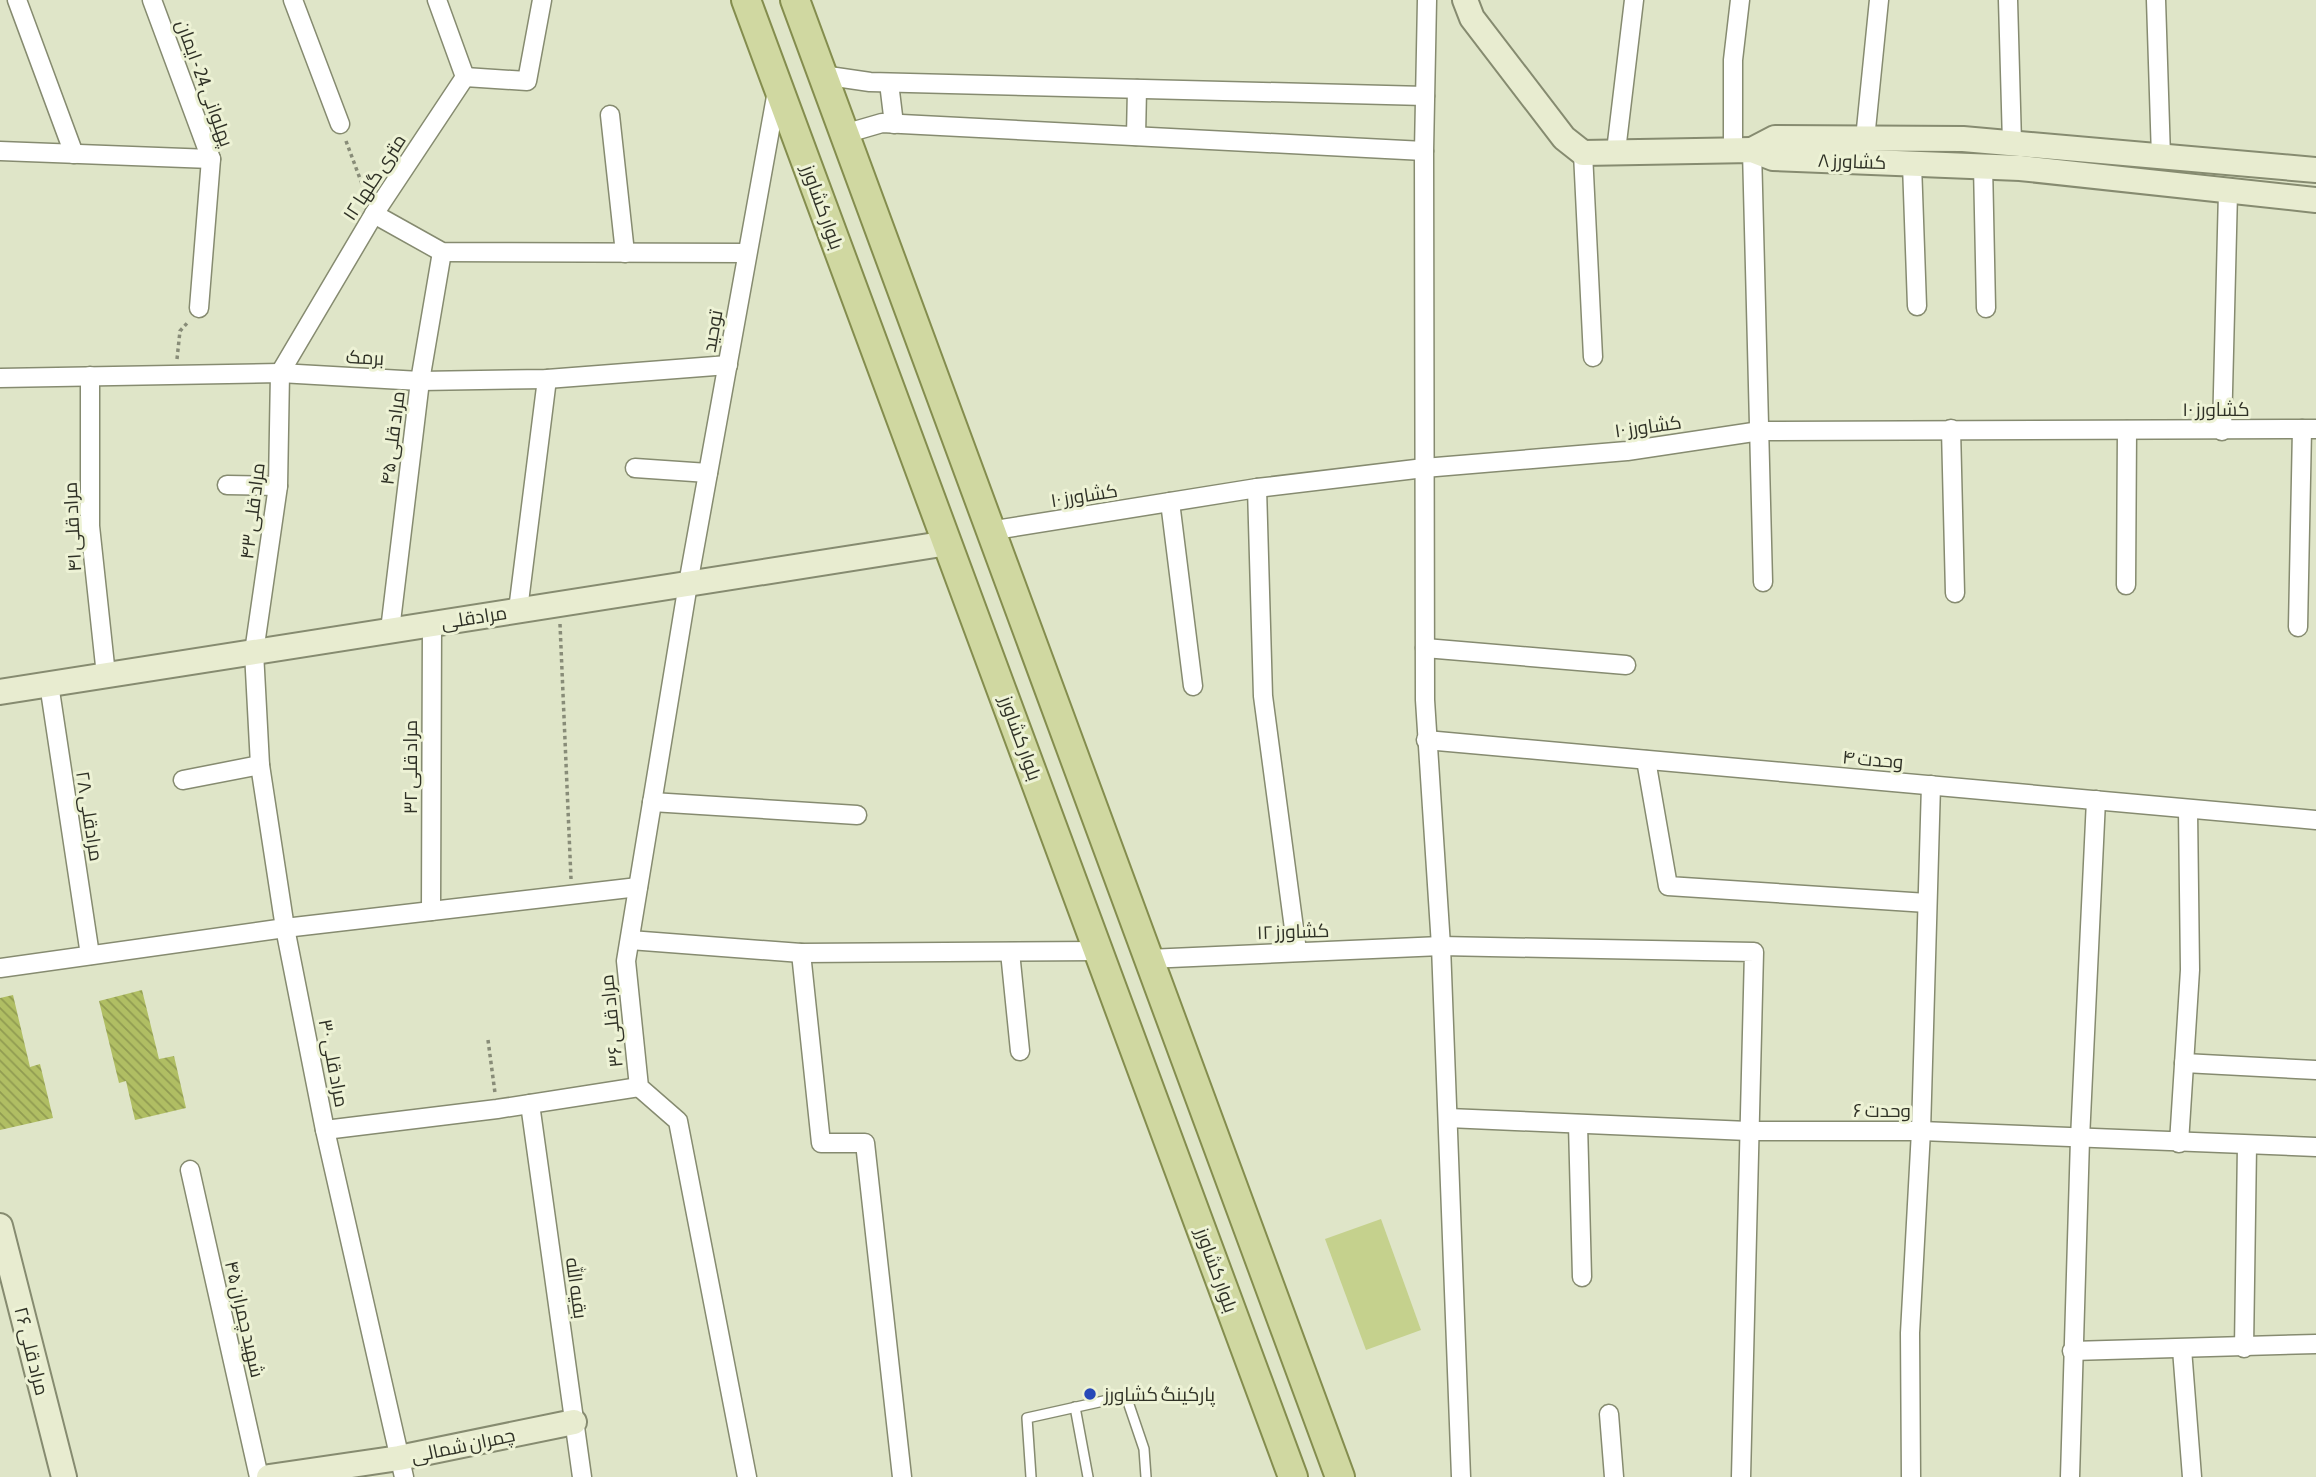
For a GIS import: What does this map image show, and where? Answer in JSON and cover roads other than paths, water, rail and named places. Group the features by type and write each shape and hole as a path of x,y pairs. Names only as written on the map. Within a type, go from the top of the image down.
{"main road":[{"name":"بلوار کشاورز","path":"746,0 1293,1477"},
{"path":"795,0 1340,1477"},
{"path":"1027,753 1066,738"}],"street":[{"path":"17,0 74,154"},
{"name":"پهلوانی 24 - ایمان","path":"152,0 211,159 200,308"},
{"path":"293,0 340,124"},
{"path":"437,0 465,76 527,81 542,0"},
{"path":"1427,0 1424,151 1426,740 1441,946 1461,1477"},
{"path":"1465,0 1472,18 1564,138 1583,153 1593,357"},
{"path":"1616,151 1634,0"},
{"path":"1740,0 1733,60 1742,151 1759,431 1763,582"},
{"path":"1879,0 1864,150 1963,139 2316,170"},
{"path":"2008,0 2012,143"},
{"path":"2156,0 2161,157"},
{"path":"822,75 889,83 1425,96"},
{"name":"۱۲ متری گلها","path":"280,373 374,214 465,76"},
{"path":"889,83 894,124"},
{"name":"توحید","path":"688,584 778,85"},
{"path":"1136,136 1137,89"},
{"path":"610,115 625,253"},
{"path":"844,134 882,123 1424,151"},
{"name":"کشاورز ۸","path":"1583,153 1742,151 1773,158 1864,150 1912,164 1983,165 2316,200"},
{"path":"0,151 211,159"},
{"path":"1912,164 1917,306"},
{"path":"1983,165 1986,308"},
{"path":"2222,431 2228,192"},
{"path":"374,214 442,252 747,253"},
{"name":"مراد قلی ۴۵","path":"390,630 420,381 442,252"},
{"name":"برمک","path":"0,378 280,373 420,381 547,379 727,365"},
{"name":"مراد قلی ۴۳","path":"254,652 278,486 280,373"},
{"name":"مراد قلی ۴۱","path":"90,376 90,526 106,675"},
{"path":"519,610 547,379"},
{"path":"1951,429 1955,593"},
{"path":"2298,627 2309,429"},
{"name":"کشاورز ۱۰","path":"989,531 1257,488 1424,468 1627,451 1759,431 2309,429"},
{"path":"2126,585 2127,430"},
{"path":"635,468 708,473"},
{"path":"227,485 278,486"},
{"path":"1257,488 1263,696 1297,951"},
{"path":"1170,502 1193,686"},
{"name":"مرادقلی","path":"0,692 948,542"},
{"name":"مراد قلی ۳۶","path":"688,584 626,961 639,1087 678,1121 747,1477"},
{"name":"مراد قلی ۳۲","path":"431,911 432,624"},
{"path":"1425,648 1626,665"},
{"name":"مراد قلی ۳۰","path":"254,652 260,765 285,928 326,1130 401,1467"},
{"name":"مرادقلی ۲۸","path":"49,684 90,955"},
{"name":"وحدت ۴","path":"1426,740 2316,820"},
{"path":"1646,760 1668,886 1927,903"},
{"path":"183,780 260,765"},
{"path":"1910,1477 1910,1334 1921,1131 1931,785"},
{"path":"2070,1477 2071,1351 2096,800"},
{"path":"652,802 857,815"},
{"path":"2179,1143 2190,970 2188,810"},
{"path":"0,968 285,928 638,887"},
{"path":"630,940 801,953 1099,951"},
{"name":"کشاورز ۱۲","path":"1148,959 1441,946 1754,952 1748,1131"},
{"path":"1010,952 1020,1051"},
{"path":"801,953 821,1143 865,1143 902,1477"},
{"path":"2184,1063 2316,1070"},
{"path":"326,1130 497,1109 639,1087"},
{"name":"بقیه الله","path":"530,1104 582,1477"},
{"name":"وحدت ۶","path":"1448,1118 1748,1131 1921,1131 2316,1147"},
{"path":"1578,1124 1582,1277"},
{"path":"1741,1477 1748,1131"},
{"path":"2244,1348 2247,1145"},
{"name":"شهید چمران ۴۵","path":"190,1170 259,1477"},
{"name":"مراد قلی ۲۶","path":"0,1226 64,1477"},
{"path":"2071,1351 2316,1344"},
{"path":"2182,1349 2192,1477"},
{"path":"1609,1414 1614,1477"},
{"name":"چمران شمالی","path":"269,1477 401,1467 574,1422"}],"lane":[{"path":"1031,1477 1027,1418 1126,1396 1144,1449 1146,1477"},
{"path":"1075,1407 1088,1477"}],"place":[{"name":"پارکینگ کشاورز","path":"1090,1394"}]}
